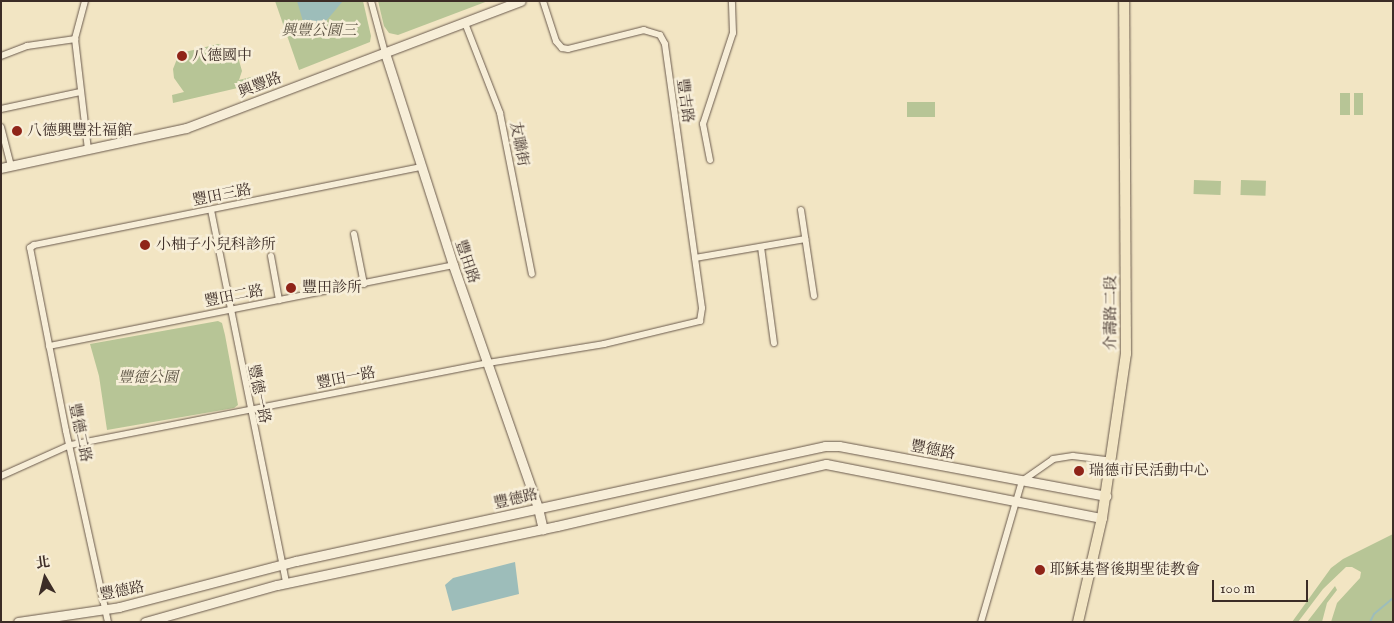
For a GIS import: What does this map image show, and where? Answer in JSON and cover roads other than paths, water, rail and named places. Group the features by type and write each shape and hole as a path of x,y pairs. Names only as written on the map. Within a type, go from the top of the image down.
{"main road":[{"name":"興豐路","path":"1,168 186,128 521,1"},
{"name":"介壽路二段","path":"1078,621 1106,496 1126,354 1124,1"},
{"name":"豐田路","path":"385,53 454,265 538,508 542,529"},
{"name":"豐德路","path":"18,622 106,609 163,597 282,565 825,446 839,446 1106,496"},
{"path":"145,622 286,583 542,529 826,464 1102,518"}],"street":[{"path":"85,1 74,39 88,149"},
{"name":"豐田路","path":"371,1 385,53"},
{"name":"豐吉路","path":"543,1 556,41 562,48 568,49 644,30 660,35 665,44 702,308 700,322"},
{"path":"710,160 703,124 733,33 732,1"},
{"name":"友聯街","path":"465,23 500,113 532,274"},
{"path":"1,56 27,46 74,39"},
{"path":"1,109 80,92"},
{"path":"1,127 11,166"},
{"name":"豐田三路","path":"30,250 34,245 422,167"},
{"name":"豐德一路","path":"211,210 229,310 286,583"},
{"path":"801,210 814,296"},
{"path":"354,234 364,284"},
{"path":"694,258 805,239"},
{"path":"761,247 774,343"},
{"name":"豐德二路","path":"30,250 108,622"},
{"path":"271,256 279,300"},
{"name":"豐田二路","path":"49,346 454,265"},
{"name":"豐田一路","path":"1,476 70,446 488,363 604,344 700,322"},
{"path":"982,622 1022,481 1053,459 1073,456 1112,460"}],"water":[{"path":"297,1 343,1 321,27 313,31 305,28"},
{"path":"515,562 519,594 452,611 445,585 453,578"}],"waterway":[{"path":"1370,622 1374,614 1393,598"}],"place":[{"name":"八德國中","path":"182,56"},
{"name":"八德興豐社福館","path":"17,131"},
{"name":"小柚子小兒科診所","path":"145,245"},
{"name":"豐田診所","path":"291,288"},
{"name":"瑞德市民活動中心","path":"1079,471"},
{"name":"耶穌基督後期聖徒教會","path":"1040,570"}],"park label":[{"name":"興豐公園三","path":"319,31"},
{"name":"豐德公園","path":"148,378"}]}
